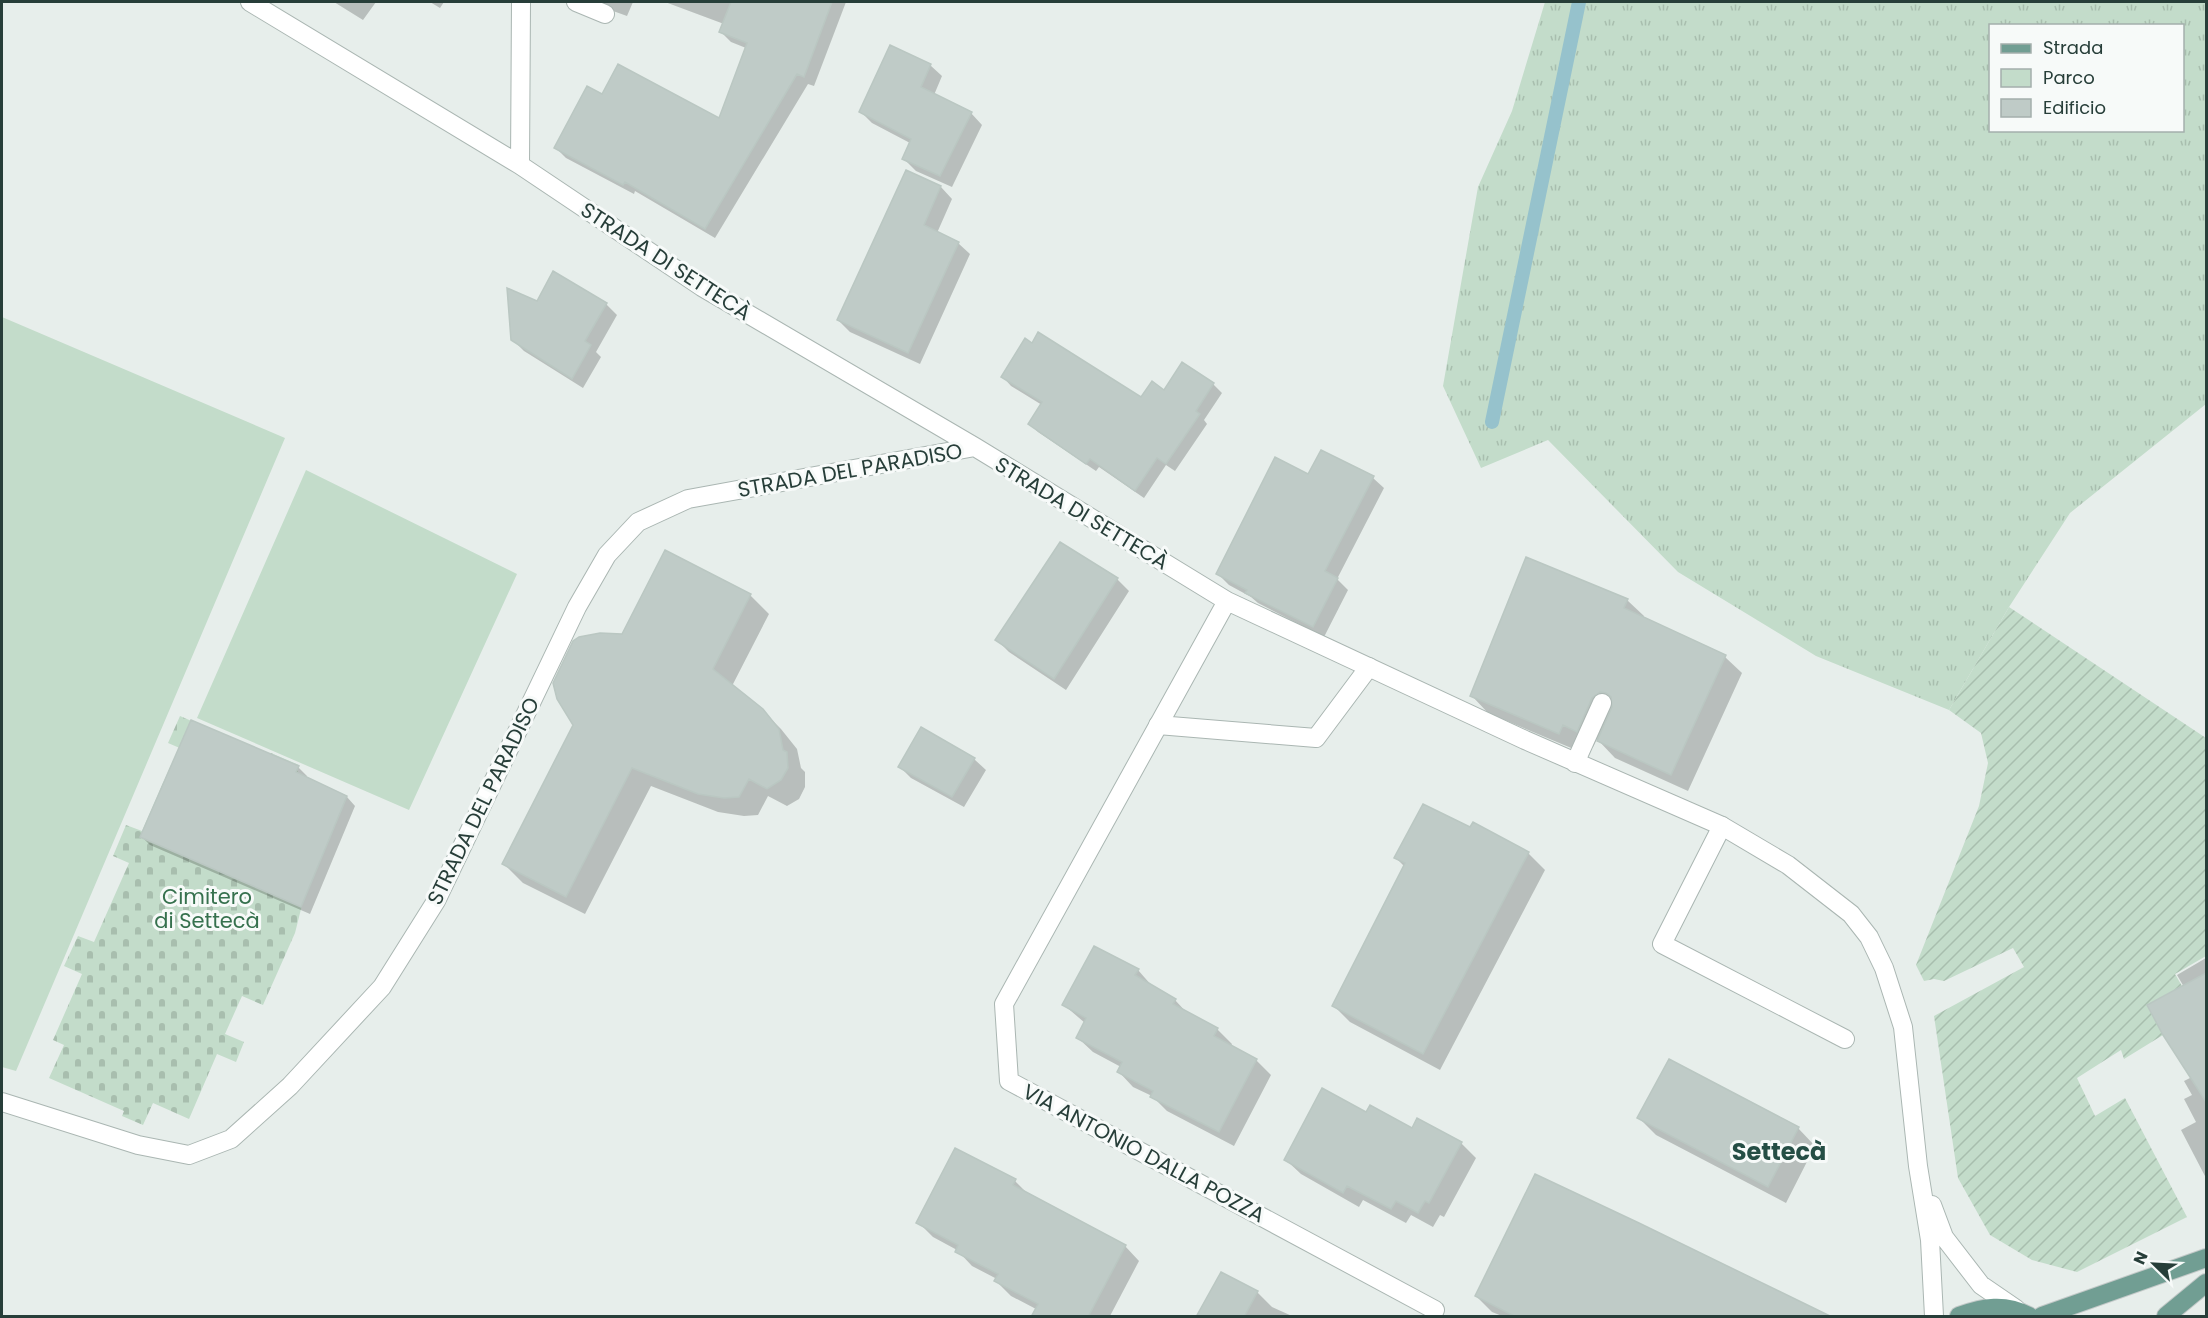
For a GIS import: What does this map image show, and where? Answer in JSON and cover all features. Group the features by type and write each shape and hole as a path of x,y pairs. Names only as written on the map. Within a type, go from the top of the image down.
{"main road":[{"path":"2042,1317 2206,1258"},
{"path":"2166,1317 2206,1283"},
{"path":"1959,1317 1982,1308 2022,1313"}],"street":[{"name":"STRADA DI SETTECÀ","path":"250,2 520,165 702,287 975,447 1227,601 1575,763 1722,826 1788,864 1851,914 1869,937 1884,969 1903,1027 1918,1166"},
{"path":"520,165 521,2"},
{"path":"576,2 605,14"},
{"name":"STRADA DEL PARADISO","path":"2,1102 138,1145 189,1155 231,1139 291,1086 381,987 436,901 577,607 607,555 638,522 688,499 975,447"},
{"name":"VIA ANTONIO DALLA POZZA","path":"1227,601 1004,1004 1009,1081 1435,1310"},
{"path":"1158,725 1316,738 1368,667"},
{"path":"1575,763 1602,703"},
{"path":"1722,826 1662,944 1845,1039"},
{"path":"1918,1166 1944,1237 1981,1285 2022,1313"},
{"path":"1918,1166 1930,1240 1934,1317"}],"green space":[{"path":"1545,2 2206,2 2206,404 2070,513 2009,607 1949,710 1816,656 1678,572 1548,440 1481,468 1443,386 1478,187 1512,111"},
{"path":"2,317 285,438 16,1071 2,1067"},
{"path":"306,470 517,574 409,810 197,718"},
{"path":"2009,607 2206,738 2206,956 2175,974 2182,986 2147,1005 2163,1035 2124,1059 2121,1050 2077,1078 2095,1116 2125,1098 2187,1217 2077,1272 2032,1260 1990,1235 1958,1178 1934,1016 2024,967 2013,948 1944,981 1934,979 1924,981 1916,965 1979,806 1988,763 1981,733 1949,710"},
{"name":"Cimitero di Settecà","path":"180,716 299,765 297,770 299,774 347,796 303,901 295,933 263,1005 242,996 225,1034 244,1042 236,1062 217,1054 189,1119 153,1103 143,1125 122,1116 124,1111 49,1078 64,1045 53,1040 82,974 64,966 78,936 94,942 129,863 113,856 126,825 142,831 171,765 189,752 168,743"}],"building":[{"path":"731,2 832,2 804,77 797,74 705,229 625,182 623,185 554,148 587,86 602,94 618,64 719,118 747,43 719,32"},
{"path":"890,45 931,64 921,87 972,112 940,176 902,159 911,139 859,112"},
{"path":"906,170 941,186 924,225 959,242 908,353 837,320"},
{"path":"553,271 607,303 585,341 591,345 572,379 511,340 507,288 537,301"},
{"path":"1038,332 1141,397 1152,381 1164,390 1182,362 1214,383 1196,411 1200,414 1166,464 1157,458 1135,491 1090,459 1086,464 1028,424 1042,402 1001,377 1025,338 1032,343"},
{"path":"1321,450 1374,476 1325,571 1338,578 1313,627 1245,593 1247,590 1216,574 1275,457 1308,474"},
{"path":"1060,542 1118,578 1054,679 995,640"},
{"path":"665,550 751,594 713,669 763,709 779,729 783,750 787,752 788,768 781,780 767,789 749,779 739,797 724,798 698,794 632,768 566,897 502,864 573,725 557,699 553,683 573,641 579,637 600,633 622,634"},
{"path":"1526,557 1628,599 1624,608 1726,655 1671,775 1597,741 1612,707 1611,697 1606,693 1600,692 1592,698 1577,732 1563,725 1559,734 1470,696"},
{"path":"191,720 299,766 296,772 347,796 301,907 140,837"},
{"path":"921,727 975,758 952,797 898,767"},
{"path":"1423,804 1470,827 1473,822 1529,852 1423,1054 1332,1006 1405,863 1394,858"},
{"path":"1094,946 1139,969 1135,975 1176,999 1173,1004 1218,1028 1214,1036 1257,1059 1219,1132 1150,1097 1153,1091 1117,1072 1122,1062 1076,1038 1086,1018 1062,1005"},
{"path":"2206,973 2206,1102 2163,1035 2147,1005"},
{"path":"1669,1059 1799,1127 1768,1187 1637,1118"},
{"path":"1322,1088 1366,1112 1370,1105 1412,1128 1417,1118 1462,1142 1429,1203 1425,1201 1418,1213 1396,1201 1391,1209 1347,1186 1343,1193 1284,1160"},
{"path":"955,1148 1016,1179 1013,1185 1126,1245 1088,1317 1031,1317 1038,1304 994,1281 998,1274 955,1252 958,1245 916,1223"},
{"path":"1535,1174 1832,1317 1516,1317 1475,1296"},
{"path":"1221,1272 1258,1291 1244,1317 1196,1317"}],"waterway":[{"path":"1492,422 1579,2"}],"district":[{"name":"Settecà","path":"1779,1151"}]}
